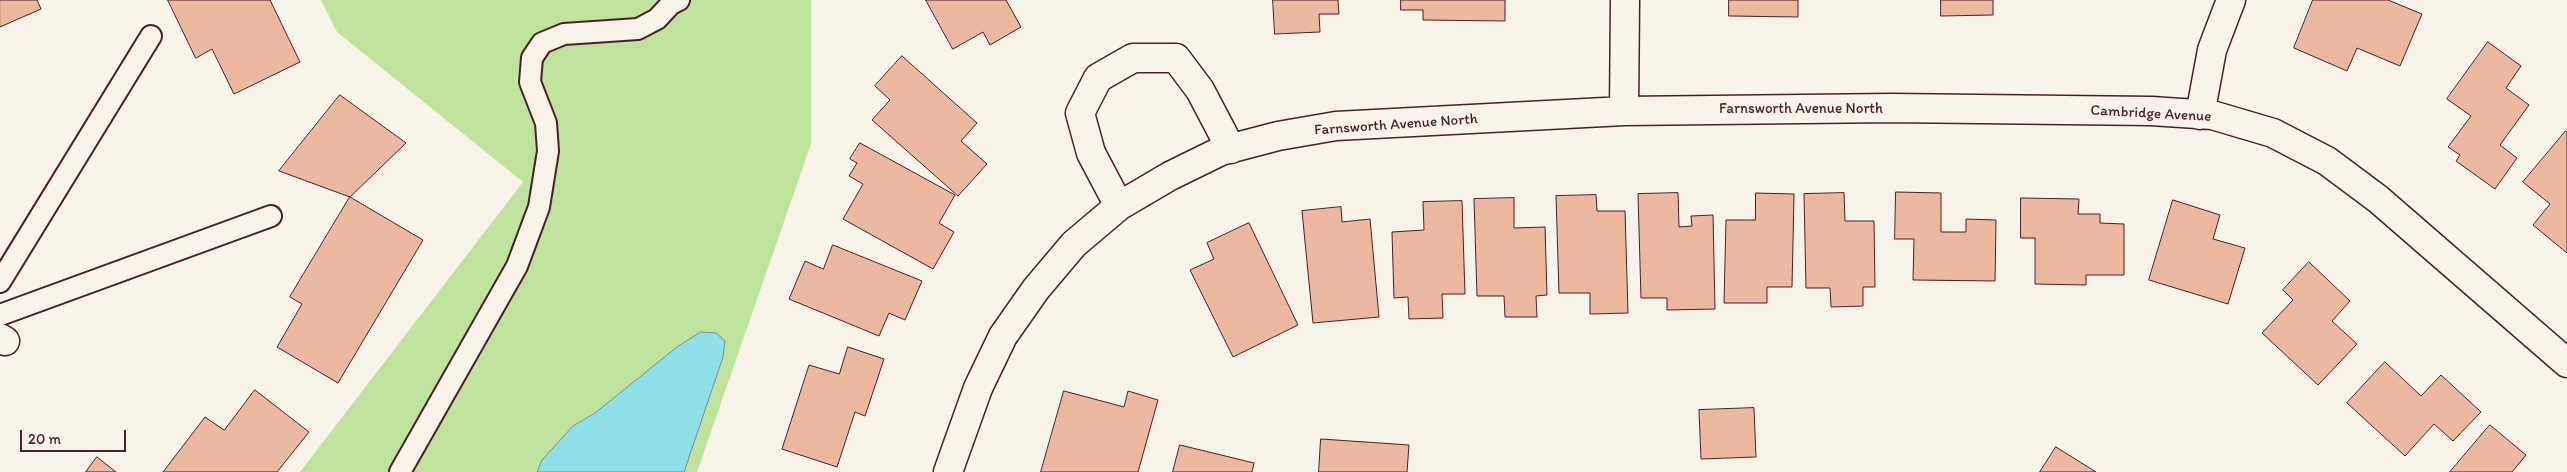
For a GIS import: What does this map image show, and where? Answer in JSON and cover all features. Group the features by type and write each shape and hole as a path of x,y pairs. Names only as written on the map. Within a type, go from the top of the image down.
{"street":[{"path":"1624,111 1625,0"},
{"path":"2200,115 2212,50 2231,0"},
{"path":"1119,206 1091,153 1080,113 1098,78 1133,58 1176,58 1200,90 1231,149"},
{"name":"Farnsworth Avenue North","path":"948,472 978,388 1003,336 1036,289 1074,244 1119,206 1170,176 1221,151 1278,136 1336,126 1624,111 1892,108"},
{"name":"Cambridge Avenue","path":"1892,108 2151,111 2212,115 2273,133 2327,160 2378,199 2567,363"}],"lane":[{"path":"400,472 517,266 539,207 548,151 546,123 530,82 532,58 542,43 564,34 638,28 657,19 671,4 679,0"},
{"path":"0,282 151,36"},
{"path":"2,331 271,216"}],"green space":[{"path":"321,0 811,0 811,144 697,472 300,472 523,182 337,32"}],"water":[{"path":"701,332 716,333 725,341 723,357 684,472 537,472 542,460 573,426 595,413 677,347"}],"building":[{"path":"0,0 37,0 41,9 0,27"},
{"path":"168,0 270,0 300,62 234,94 212,49 196,58"},
{"path":"926,0 1006,0 1021,27 990,45 983,32 953,49"},
{"path":"1273,0 1338,0 1339,14 1319,14 1320,32 1275,34"},
{"path":"1401,0 1505,0 1505,21 1423,20 1423,10 1401,10"},
{"path":"1729,0 1798,0 1798,17 1729,16"},
{"path":"1941,0 1993,0 1993,15 1941,16"},
{"path":"2313,0 2388,0 2422,14 2400,66 2357,48 2347,71 2294,48"},
{"path":"2488,42 2521,66 2506,88 2529,105 2500,145 2517,158 2495,189 2456,161 2460,155 2448,147 2471,116 2447,99"},
{"path":"902,56 977,123 961,141 987,164 958,196 872,120 890,100 875,86"},
{"path":"340,95 406,143 350,197 279,171"},
{"path":"2566,131 2567,253 2533,225 2550,204 2523,182"},
{"path":"860,143 955,195 939,223 954,232 933,269 843,219 863,184 849,176 857,163 850,159"},
{"path":"1896,192 1941,193 1941,232 1966,232 1966,219 1996,220 1995,281 1913,280 1914,239 1895,239"},
{"path":"1678,193 1679,227 1692,226 1691,216 1713,215 1715,309 1667,310 1667,298 1641,298 1638,194"},
{"path":"1756,193 1794,194 1792,287 1767,287 1767,303 1724,303 1726,220 1755,220"},
{"path":"1844,193 1845,221 1874,221 1875,287 1863,287 1863,306 1831,307 1830,288 1806,288 1804,194"},
{"path":"1596,195 1597,211 1625,211 1628,313 1590,314 1590,293 1559,293 1556,196"},
{"path":"350,197 423,240 338,383 277,347 302,304 290,297"},
{"path":"1514,198 1514,228 1545,227 1547,295 1536,296 1537,317 1505,317 1504,296 1477,296 1474,199"},
{"path":"2021,198 2079,199 2078,214 2100,214 2100,223 2124,224 2124,275 2086,275 2086,285 2035,284 2035,238 2021,238"},
{"path":"2173,200 2220,215 2213,239 2245,248 2228,304 2149,280"},
{"path":"1462,201 1465,294 1442,294 1443,318 1409,319 1408,297 1394,298 1392,232 1424,230 1423,202"},
{"path":"1341,207 1342,222 1370,219 1379,317 1313,323 1302,211"},
{"path":"1249,223 1298,325 1233,357 1190,270 1214,259 1207,243"},
{"path":"833,245 922,281 905,320 889,313 879,336 789,299 805,261 823,269"},
{"path":"2309,262 2350,301 2332,321 2357,344 2318,385 2262,333 2293,300 2283,290"},
{"path":"848,347 884,359 865,416 855,412 837,467 782,449 809,365 839,374"},
{"path":"2385,362 2421,396 2441,375 2481,412 2453,441 2434,424 2405,456 2347,403"},
{"path":"255,390 309,432 277,472 163,472 205,417 224,430"},
{"path":"1064,391 1124,407 1128,391 1158,400 1138,472 1041,472"},
{"path":"1754,408 1756,457 1701,459 1699,410"},
{"path":"2490,425 2526,455 2512,472 2450,472"},
{"path":"1321,439 1409,445 1407,472 1319,472"},
{"path":"1180,445 1254,463 1252,472 1173,472"},
{"path":"2056,447 2096,472 2040,472"},
{"path":"97,457 116,472 86,472"}]}
